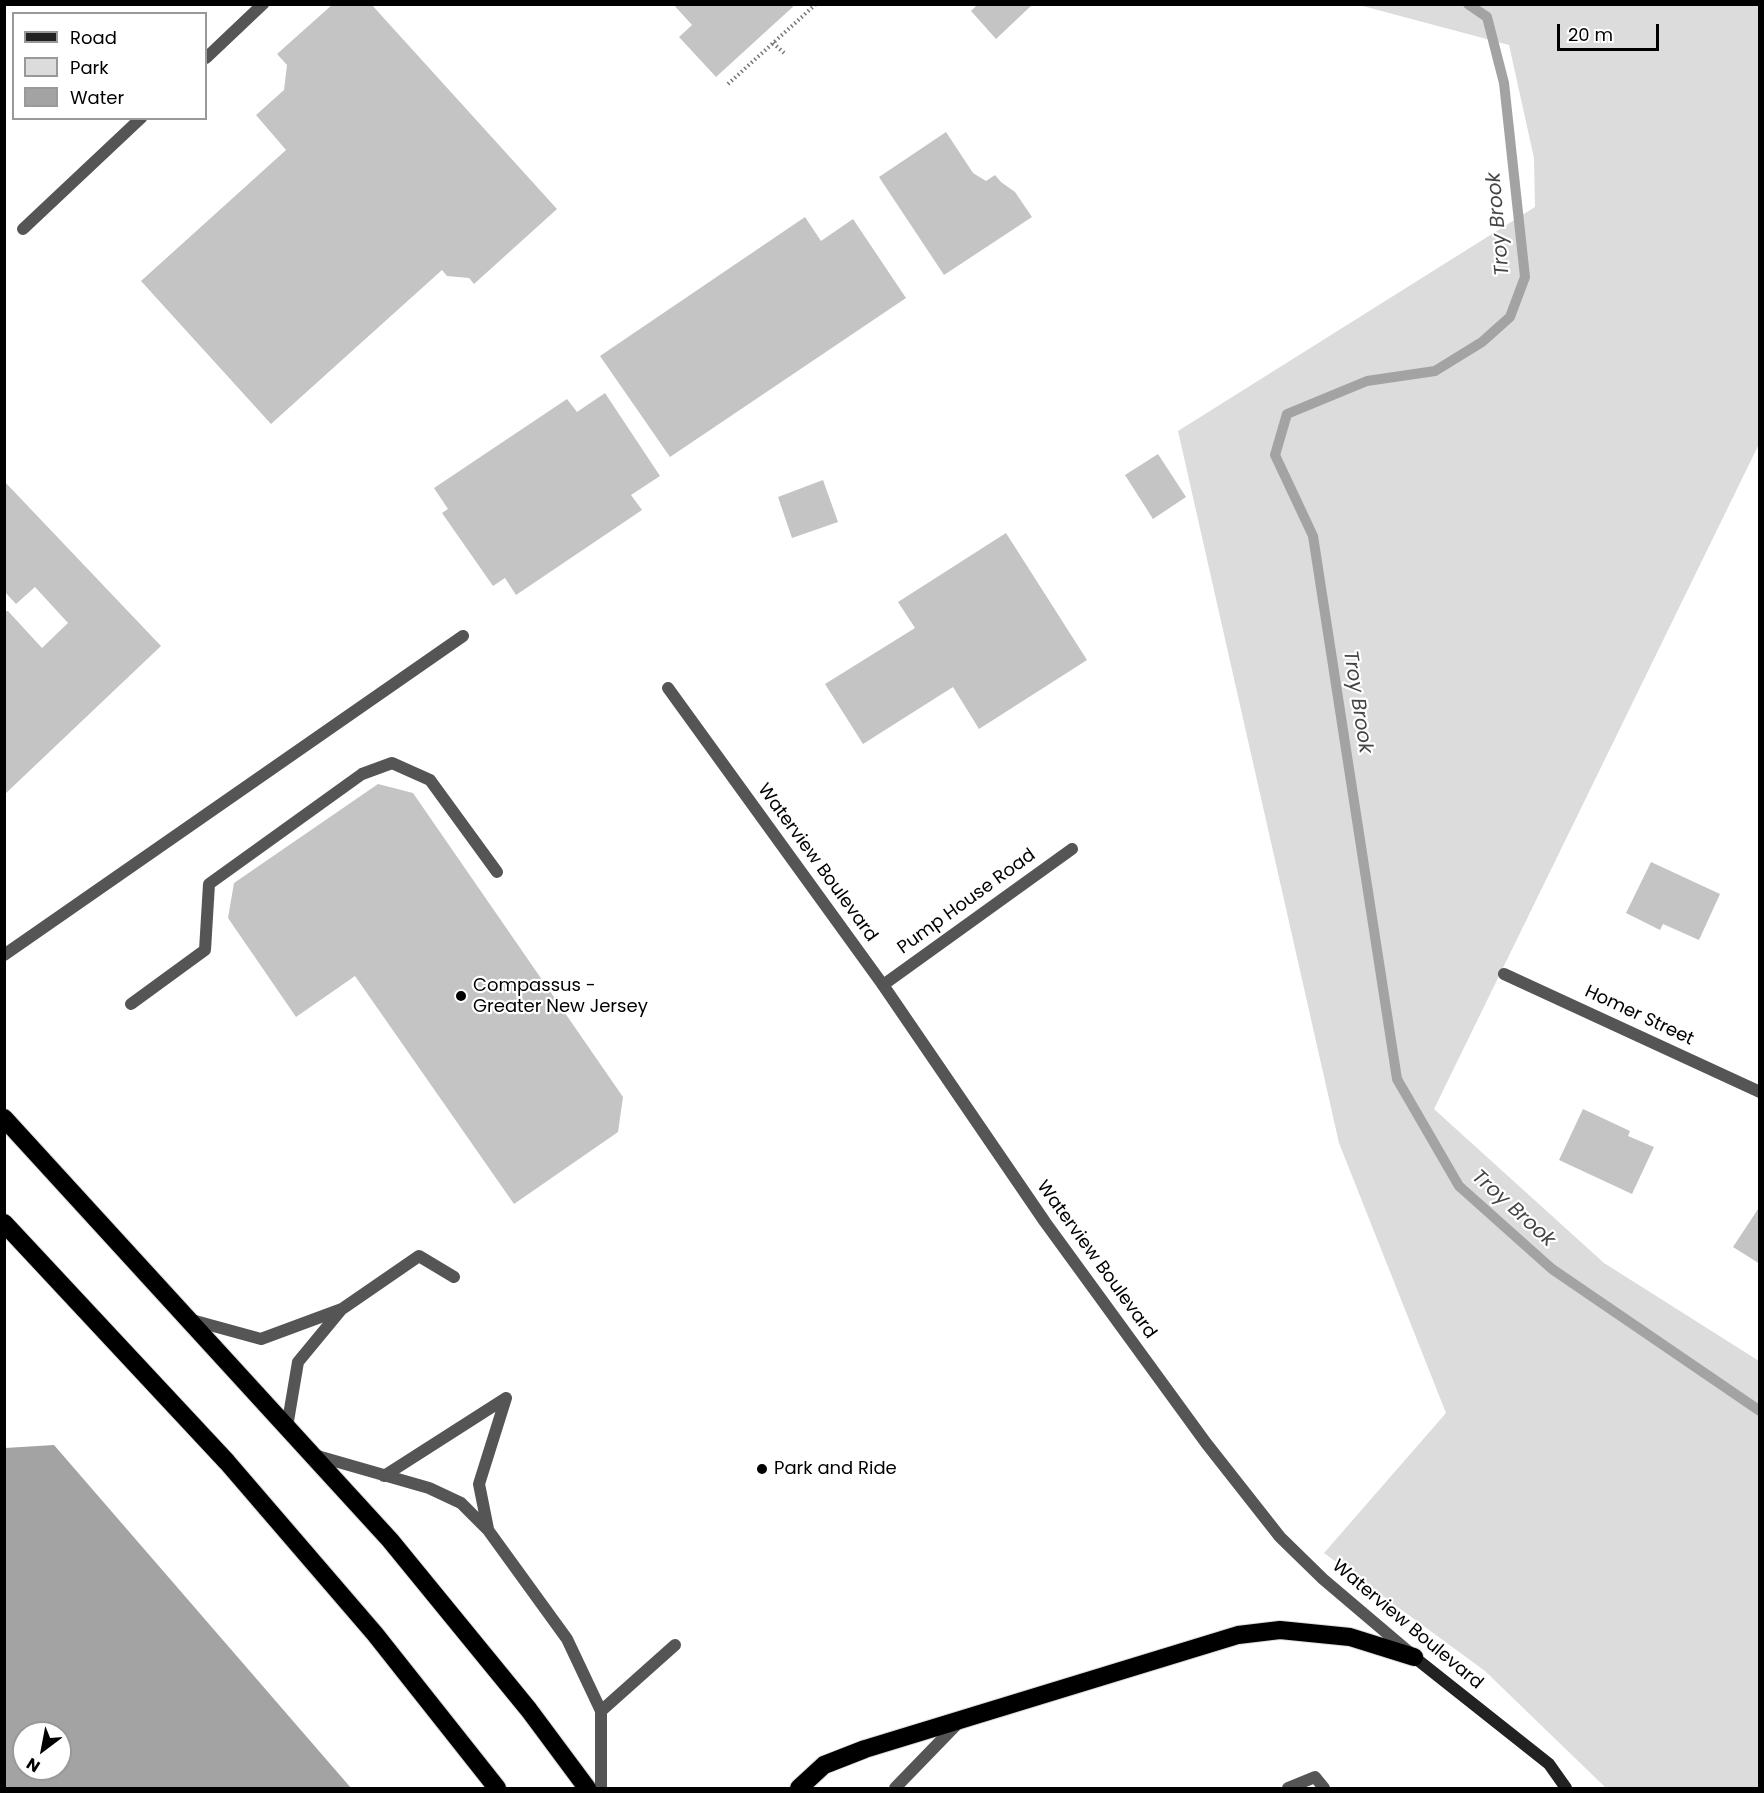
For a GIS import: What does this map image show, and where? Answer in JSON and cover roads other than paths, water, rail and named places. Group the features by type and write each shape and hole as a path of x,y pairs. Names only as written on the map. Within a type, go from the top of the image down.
{"highway":[{"path":"4,1118 397,1549 529,1710 586,1788"},
{"path":"4,1223 214,1446 375,1634 497,1788"},
{"path":"799,1788 824,1766 865,1749 1238,1635 1280,1630 1350,1637 1414,1657"}],"street":[{"path":"207,57 263,4"},
{"path":"23,229 139,120"},
{"path":"4,955 463,636"},
{"name":"Waterview Boulevard","path":"668,688 883,985 1045,1222 1206,1443 1280,1537 1323,1580 1414,1657 1549,1764 1566,1788"},
{"path":"131,1004 205,950 209,884 362,774 372,770 392,763 430,780 497,872"},
{"name":"Pump House Road","path":"883,985 1072,849"},
{"name":"Homer Street","path":"1504,974 1760,1092"},
{"path":"187,1318 261,1339 342,1309 419,1256 454,1277"},
{"path":"286,1427 298,1362 342,1309"},
{"path":"384,1476 506,1398 479,1484 488,1530"},
{"path":"312,1454 429,1488 461,1503 488,1530 567,1639 601,1711 601,1788"},
{"path":"601,1711 675,1645"},
{"path":"895,1788 962,1719"},
{"path":"1288,1788 1315,1777 1324,1788"}],"water":[{"path":"54,1445 351,1788 5,1788 5,1448"}],"waterway":[{"name":"Troy Brook","path":"1468,4 1487,17 1504,83 1525,277 1510,317 1482,342 1435,371 1367,381 1287,414 1275,455 1313,536 1397,1079 1459,1186 1552,1269 1760,1411"}],"place":[{"name":"Compassus - Greater New Jersey","path":"461,996"},
{"name":"Park and Ride","path":"762,1469"}]}
